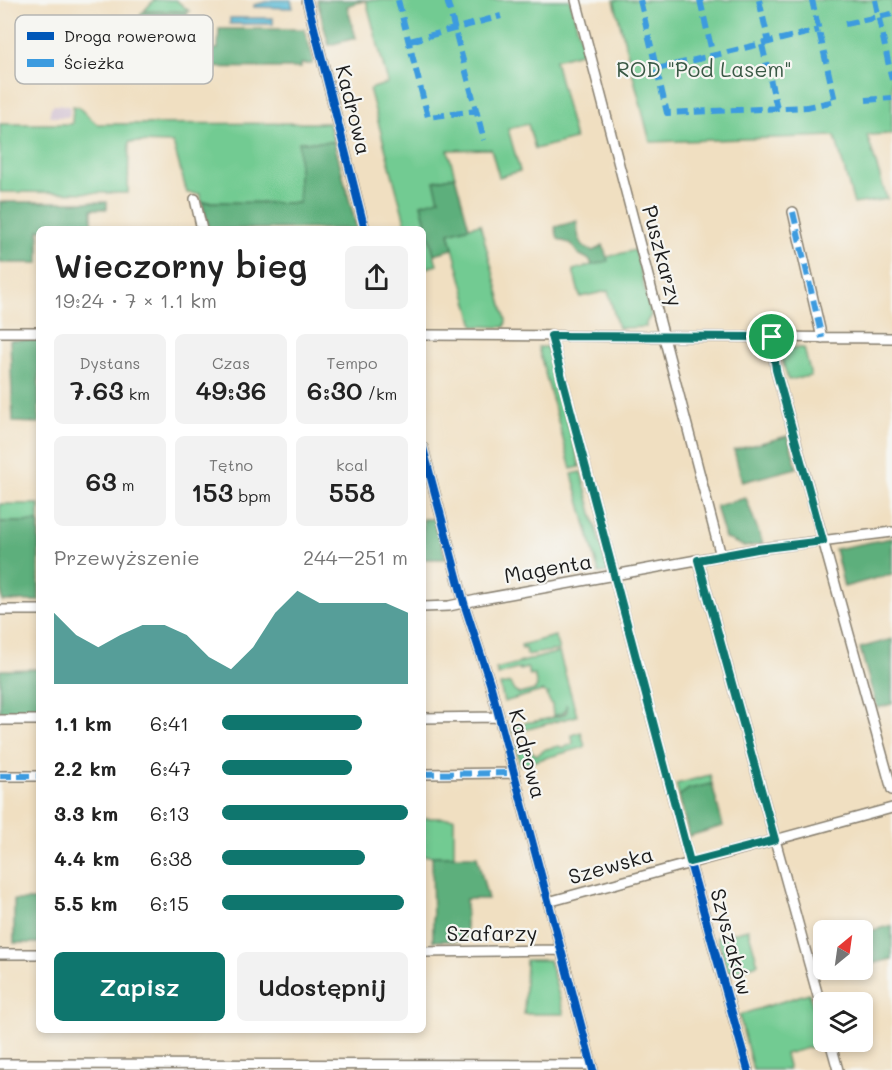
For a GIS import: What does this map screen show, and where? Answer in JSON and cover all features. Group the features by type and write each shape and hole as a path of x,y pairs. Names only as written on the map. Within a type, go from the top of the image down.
{"street":[{"name":"Kadrowa","path":"307,0 364,226"},
{"name":"Puszkarzy","path":"576,0 721,556"},
{"path":"195,199 201,226"},
{"path":"793,212 822,338"},
{"path":"0,332 36,332"},
{"path":"426,335 892,338"},
{"name":"Szyszaków","path":"551,336 690,862 748,1070"},
{"path":"772,337 776,370 892,790"},
{"name":"Kadrowa","path":"426,459 464,603 490,683 593,1067"},
{"name":"Magenta","path":"426,606 449,606 721,556 892,531"},
{"path":"698,560 817,992"},
{"path":"0,610 36,610"},
{"path":"426,718 499,717"},
{"path":"0,720 36,720"},
{"path":"426,774 513,773"},
{"path":"0,776 36,776"},
{"name":"Szewska","path":"548,902 892,808"},
{"name":"Szafarzy","path":"426,952 561,951"},
{"path":"0,954 36,954"},
{"path":"833,1052 838,1070"},
{"path":"0,1065 593,1067"}],"shaded area":[{"path":"54,105 70,106 69,117 49,117 51,107"}],"green space":[{"path":"154,0 176,0 189,11 144,11"},
{"path":"317,0 366,0 347,6 356,38 329,45"},
{"name":"ROD \"Pod Lasem\"","path":"366,0 570,0 584,52 555,60 575,139 535,149 528,124 508,129 520,171 499,177 491,149 448,150 455,176 434,181 440,200 421,204 437,265 426,268 426,226 406,226 370,92 370,89 388,83"},
{"name":"ROD \"Pod Lasem\"","path":"614,0 892,0 892,134 867,135 887,199 854,204 835,136 650,142"},
{"path":"141,13 187,13 187,15 141,15"},
{"path":"219,29 304,29 313,58 312,64 301,64 301,68 213,68 213,49 218,49"},
{"path":"73,106 78,107 97,124 329,123 334,142 300,142 299,203 202,202 200,194 187,193 173,143 129,142 128,193 0,192 0,124 72,124"},
{"path":"299,142 334,142 356,226 208,226 202,202 299,203"},
{"path":"455,176 469,227 449,233 453,249 434,254 421,204 439,199 434,181"},
{"path":"0,202 107,202 107,209 92,209 92,226 36,226 36,263 0,263"},
{"path":"577,221 578,235 582,244 593,251 603,245 608,261 592,265 590,260 578,254 571,244 558,239 555,227"},
{"path":"480,224 506,320 505,327 474,326 449,233"},
{"path":"635,250 651,315 646,327 618,328 608,291 580,297 573,270 607,261 607,257"},
{"path":"10,340 36,340 36,423 13,422"},
{"path":"538,347 547,347 580,467 571,469"},
{"path":"779,348 804,348 811,376 788,380"},
{"path":"788,436 797,468 742,482 734,450"},
{"path":"581,472 608,572 599,573 572,474"},
{"path":"746,498 763,544 745,547 725,538 716,506"},
{"path":"0,504 36,504 36,522 0,522"},
{"path":"426,519 435,519 446,559 426,559"},
{"path":"0,522 36,522 36,601 2,601"},
{"path":"892,538 892,574 844,587 835,549"},
{"path":"555,636 559,650 527,655 525,648 522,649 521,645"},
{"path":"892,639 892,704 877,708 860,648"},
{"path":"559,652 577,716 513,733 512,728 518,725 563,715 567,711 567,706 563,713 553,716 552,705 546,695 549,694 542,691 504,702 500,685 510,683 514,691 519,694 535,690 537,686 534,674 530,675 527,668 498,675 496,669"},
{"path":"36,669 36,715 0,715 0,670"},
{"path":"581,732 585,747 520,765 516,746 528,743 532,752 537,755 546,749 559,746 563,748 573,744 572,735"},
{"path":"710,775 712,784 689,789 679,796 676,784"},
{"path":"712,784 723,826 689,836 679,796 689,789"},
{"path":"426,818 454,818 454,856 426,856"},
{"path":"432,856 477,856 488,899 466,899 466,941 433,941"},
{"path":"14,900 36,900 36,943 14,943"},
{"path":"892,925 892,959 873,964 873,930"},
{"path":"748,929 758,964 727,973 717,937"},
{"path":"526,960 549,960 564,1014 524,1014"},
{"path":"809,993 813,1008 813,1047 785,1054 789,1070 753,1070 739,1015"}],"water":[{"path":"273,0 291,0 293,8 254,7 254,5"},
{"path":"230,18 273,18 273,24 230,24"}],"marked path":[{"path":"398,0 428,117 476,111"},
{"path":"447,0 484,140"},
{"path":"640,0 667,113 807,107 835,101 812,0"},
{"path":"700,0 713,56"},
{"path":"759,0 769,43"},
{"path":"875,0 892,80"},
{"path":"845,24 892,14"},
{"path":"410,41 501,16"},
{"path":"657,69 819,30"},
{"path":"762,45 777,108"},
{"path":"866,100 892,98"},
{"path":"793,212 822,338"},
{"path":"426,774 513,773"},
{"path":"0,776 36,776"}],"cycle path":[{"path":"307,0 364,226"},
{"path":"551,336 690,863 748,1070"},
{"path":"426,459 464,603 490,683 593,1070"}],"route":[{"path":"551,336 772,337 776,370 823,541 757,549 698,560 775,840 690,862 551,336"}]}
